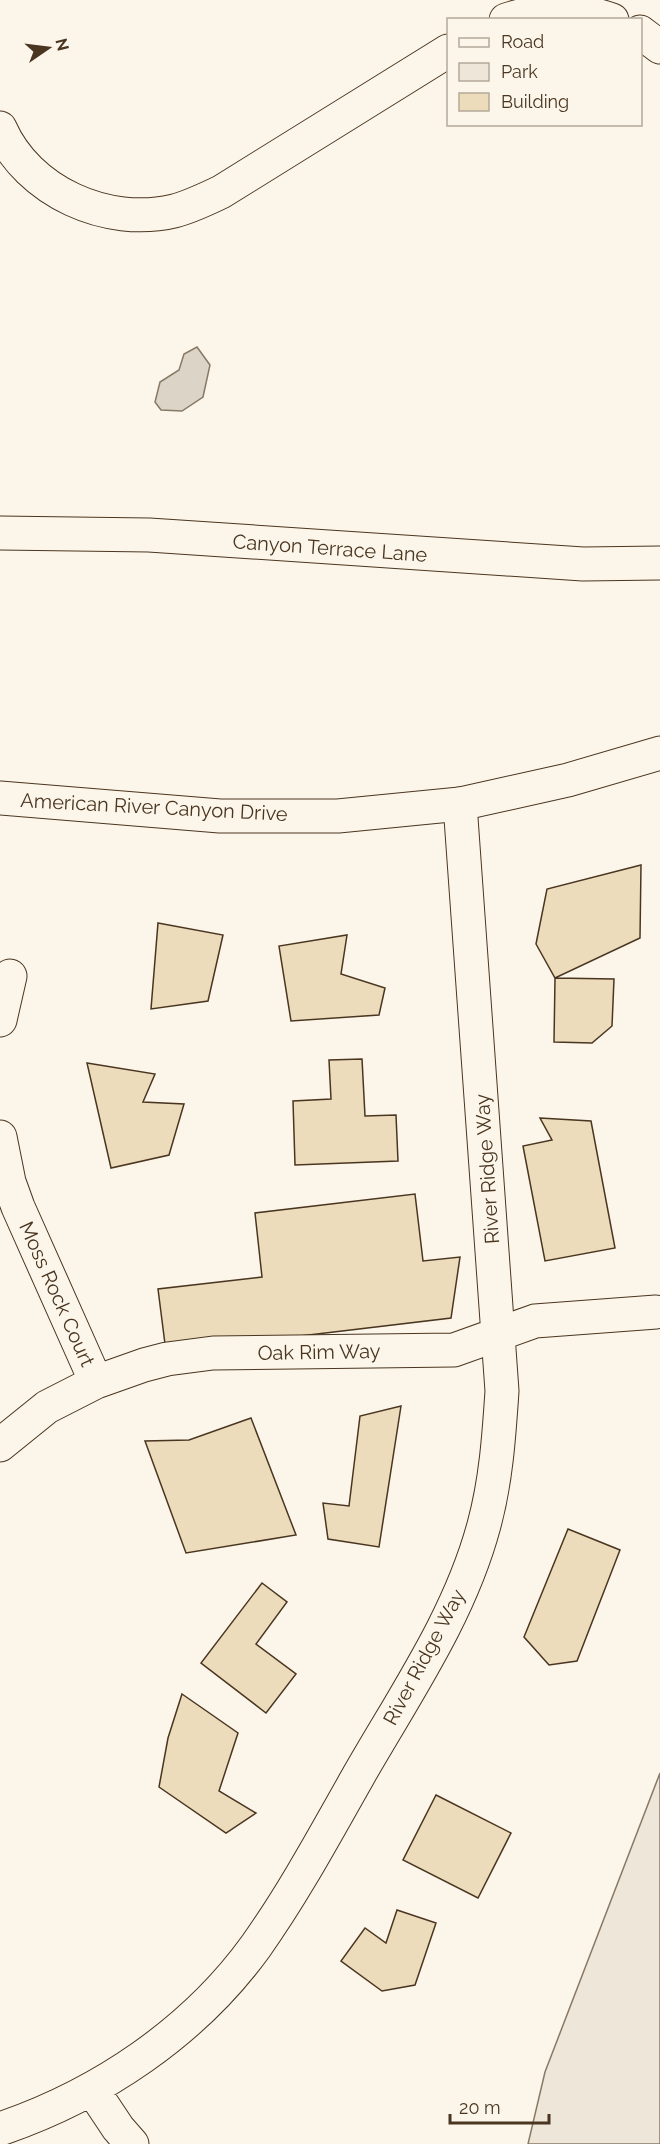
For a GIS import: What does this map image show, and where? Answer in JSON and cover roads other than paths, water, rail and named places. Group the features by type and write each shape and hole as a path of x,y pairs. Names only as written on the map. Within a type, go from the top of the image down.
{"street":[{"path":"511,18 545,5 607,18"},
{"path":"642,33 660,46"},
{"path":"0,128 18,158 36,176 76,202 100,210 124,214 173,211 196,204 221,192 447,52"},
{"name":"Canyon Terrace Lane","path":"0,533 149,535 583,564 660,563"},
{"name":"American River Canyon Drive","path":"0,798 220,816 338,816 460,804 568,780 660,753"},
{"name":"River Ridge Way","path":"0,2129 24,2121 92,2089 137,2061 180,2027 220,1988 255,1947 289,1896 444,1628 466,1578 484,1526 496,1472 502,1391 460,804"},
{"path":"0,1020 10,976"},
{"name":"Moss Rock Court","path":"0,1137 9,1182 18,1207 96,1382"},
{"name":"Oak Rim Way","path":"0,1445 47,1407 96,1382 167,1359 213,1353 454,1350 535,1321 656,1312"},
{"path":"92,2089 118,2128 132,2144"}]}
